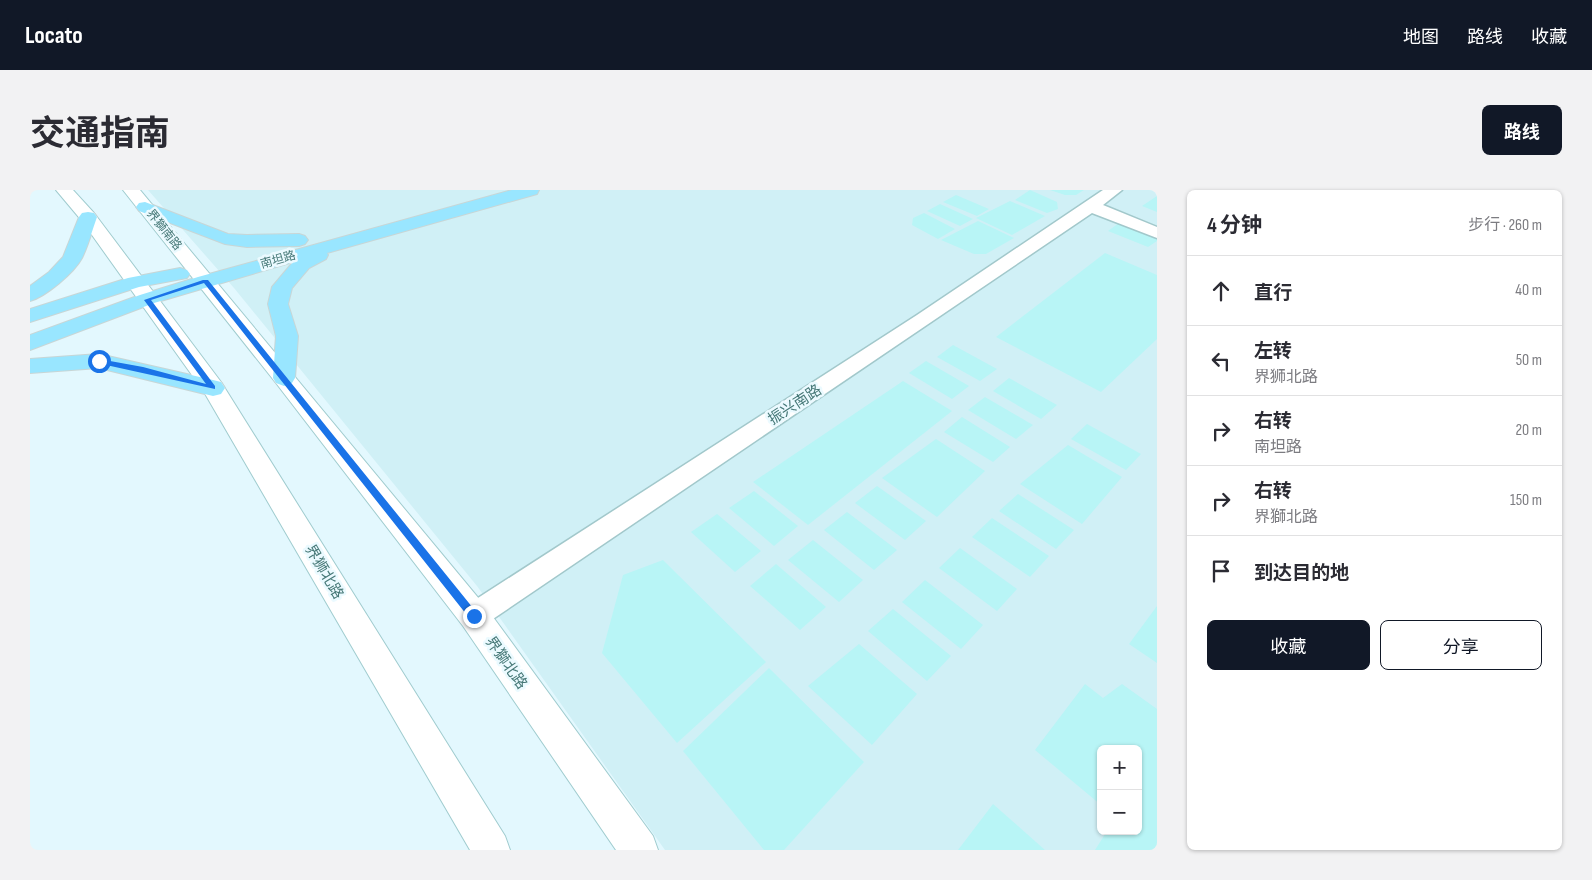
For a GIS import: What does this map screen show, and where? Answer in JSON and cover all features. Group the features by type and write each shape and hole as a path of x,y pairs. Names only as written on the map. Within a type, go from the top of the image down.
{"main road":[{"name":"界狮北路","path":"64,190 88,217 213,388 491,850"},
{"name":"界獅南路","path":"132,190 201,276"},
{"name":"南坦路","path":"201,276 299,240 485,190"},
{"name":"南坦路","path":"30,343 141,291 340,243 531,190"},
{"path":"145,207 225,239 299,240"},
{"path":"30,295 56,276 72,259 88,217"},
{"path":"284,378 288,336 278,304 282,287 302,264 340,243"},
{"name":"界獅北路","path":"201,276 474,616 639,850"},
{"path":"30,316 141,291"},
{"path":"30,366 99,361 213,388"}],"street":[{"name":"振兴南路","path":"474,616 924,319 1114,190"},
{"path":"1090,206 1157,233"}],"shaded area":[{"path":"148,190 1157,190 1157,850 665,850 477,586 234,288"}],"building":[{"path":"1030,190 1057,202 1058,209 1047,213 1015,200"},
{"path":"1050,190 1084,190 1076,195 1065,195"},
{"path":"956,195 989,209 977,216 943,202"},
{"path":"1157,196 1157,212 1142,206"},
{"path":"1010,201 1045,216 1012,235 976,218"},
{"path":"940,204 973,219 960,226 927,211"},
{"path":"924,213 955,229 938,239 912,225 913,218"},
{"path":"978,221 1014,238 986,254 974,254 941,240"},
{"path":"1119,223 1157,238 1157,241 1148,247 1108,231"},
{"path":"1105,253 1157,275 1157,339 1101,392 996,337"},
{"path":"953,345 997,369 980,381 937,357"},
{"path":"926,361 969,386 952,399 909,373"},
{"path":"1009,378 1057,405 1041,419 993,391"},
{"path":"903,381 952,411 808,525 753,482"},
{"path":"985,397 1033,425 1016,439 968,410"},
{"path":"962,417 1010,447 993,462 944,432"},
{"path":"1087,424 1141,454 1126,470 1071,439"},
{"path":"936,439 985,471 937,517 882,478"},
{"path":"1068,445 1122,477 1082,524 1020,484"},
{"path":"877,486 926,521 905,540 855,503"},
{"path":"754,491 798,526 774,546 729,508"},
{"path":"1018,494 1074,530 1056,549 999,511"},
{"path":"847,512 897,550 874,570 824,530"},
{"path":"717,514 761,551 735,572 691,532"},
{"path":"992,518 1049,556 1030,577 972,537"},
{"path":"813,540 863,580 839,602 788,560"},
{"path":"960,548 1017,589 997,611 939,568"},
{"path":"663,560 766,662 677,743 602,653 623,575"},
{"path":"776,564 826,607 800,630 750,586"},
{"path":"925,580 983,625 961,649 902,602"},
{"path":"1157,606 1157,663 1129,644"},
{"path":"893,609 951,656 927,681 868,631"},
{"path":"859,644 917,694 872,745 808,686"},
{"path":"769,668 864,762 784,850 764,850 683,751"},
{"path":"1085,684 1103,698 1122,684 1157,709 1157,850 1095,850 1104,835 1142,835 1142,745 1097,745 1097,802 1035,750"},
{"path":"993,804 1045,850 958,850"}],"route":[{"path":"99,361 213,388 147,300 206,281 474,616"}]}
